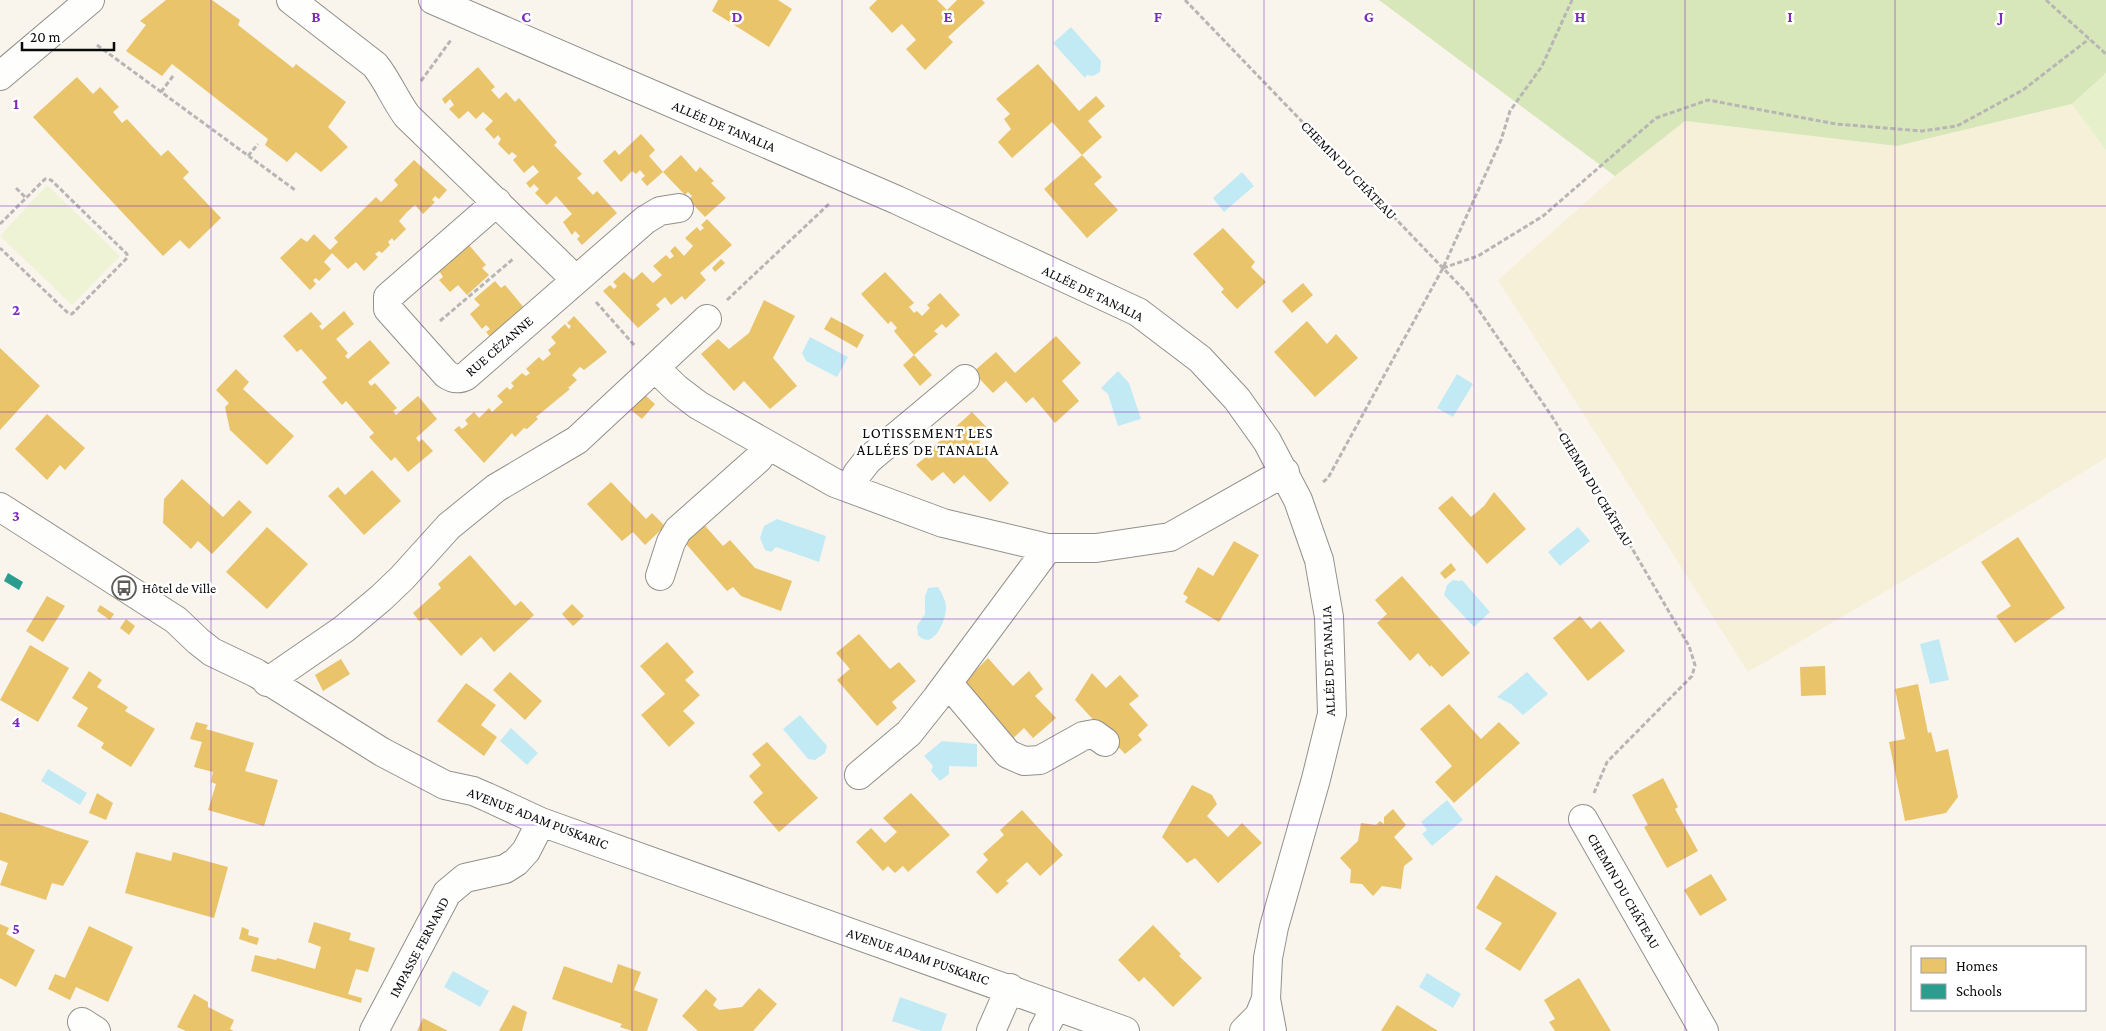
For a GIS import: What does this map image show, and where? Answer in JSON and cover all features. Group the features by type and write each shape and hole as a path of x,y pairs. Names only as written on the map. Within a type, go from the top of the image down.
{"street":[{"path":"0,76 90,0"},
{"path":"292,0 375,65 385,78 407,116 575,280"},
{"name":"ALLÉE DE TANALIA","path":"433,0 897,200 1138,312 1200,359 1227,388 1267,441 1298,500 1319,560 1329,617 1332,714 1316,779 1274,927 1268,958 1266,999 1272,1031"},
{"name":"RUE CÉZANNE","path":"497,202 388,297 388,309 452,379 460,379 645,220 660,211 679,208"},
{"path":"267,682 344,629 402,578 449,526 496,488 577,440 708,319"},
{"path":"656,368 677,389 698,405 835,483 943,523 1048,548 1096,548 1170,537 1284,472"},
{"path":"851,489 857,474 868,460 965,379"},
{"path":"660,576 671,542 678,530 758,460 768,445"},
{"name":"AVENUE ADAM PUSKARIC","path":"0,507 176,620 198,642 212,652 256,673 267,682 382,752 445,785 480,794 541,822 1010,988 1125,1031"},
{"path":"859,775 909,733 1048,548"},
{"path":"948,683 1008,754 1024,761 1040,760 1083,736 1094,734 1105,742"},
{"name":"CHEMIN DU CHÂTEAU","path":"1583,819 1704,1031"},
{"name":"IMPASSE FERNAND","path":"374,1031 447,893 465,878 505,869 516,862 526,851 541,822"},
{"path":"991,1031 1010,988"},
{"name":"ALLÉE DE TANALIA","path":"1244,1031 1259,1016 1266,999"},
{"path":"1043,1031 1056,1006"}],"path":[{"name":"CHEMIN DU CHÂTEAU","path":"1186,0 1467,293 1552,415 1689,646 1695,665 1692,676 1607,762 1583,819"},
{"path":"1298,500 1328,478 1443,268 1501,140 1510,111 1542,66 1572,0"},
{"path":"2046,0 2106,54"},
{"path":"401,107 454,37"},
{"path":"1443,268 1478,256 1543,216 1656,118 1708,100 1836,124 1922,131 1957,126 2023,90 2088,39"},
{"path":"97,45 295,190"},
{"path":"160,92 173,76"},
{"path":"248,156 258,144"},
{"path":"0,224 45,179 51,180 127,254 127,258 72,314 68,313 0,248"},
{"path":"16,188 26,198"},
{"path":"708,319 831,202"},
{"path":"416,341 535,240"},
{"path":"575,280 656,368"}],"shaded area":[{"path":"2072,104 2106,150 2106,458 1961,547 1748,672 1498,280 1615,176 1685,121 1897,146"}],"green space":[{"path":"1379,0 2106,0 2106,73 2072,104 1897,146 1685,121 1615,176"},
{"path":"2106,73 2106,150 2072,104"},
{"path":"47,185 120,256 72,305 0,236"}],"water":[{"path":"1071,27 1101,61 1100,72 1093,76 1087,75 1085,78 1053,43"},
{"path":"1242,172 1254,186 1224,212 1213,198"},
{"path":"810,337 848,357 837,377 806,361 802,353"},
{"path":"1118,371 1129,383 1141,419 1118,426 1108,394 1101,388"},
{"path":"1457,374 1473,384 1453,417 1437,408"},
{"path":"777,519 826,536 819,562 776,547 771,552 765,550 760,538 764,526"},
{"path":"1578,527 1590,541 1560,566 1548,552"},
{"path":"1453,580 1462,580 1490,612 1474,627 1444,595 1447,585"},
{"path":"938,587 946,603 946,612 942,625 934,637 924,639 918,635 917,626 925,614 925,596 928,588"},
{"path":"1939,639 1949,680 1930,684 1920,644"},
{"path":"1527,672 1548,694 1523,715 1511,704 1497,697"},
{"path":"800,715 827,746 825,753 815,760 808,759 783,729"},
{"path":"511,728 538,753 527,765 500,741"},
{"path":"942,741 977,744 977,767 949,766 949,774 940,781 931,771 933,766 924,756"},
{"path":"48,769 87,793 80,805 41,781"},
{"path":"1447,800 1463,820 1432,846 1422,834 1427,830 1421,822"},
{"path":"453,971 489,991 480,1007 444,987"},
{"path":"1427,973 1461,994 1453,1008 1419,987"},
{"path":"900,997 947,1014 941,1031 922,1031 892,1021"}],"building: Homes":[{"path":"166,0 212,0 240,20 238,25 293,68 296,64 346,102 328,127 348,147 321,172 296,152 287,162 265,145 268,139 172,64 162,76 126,51 146,25 140,21"},
{"path":"718,0 778,0 792,9 769,47 712,11"},
{"path":"877,0 937,0 947,10 957,0 982,0 985,3 948,37 953,42 925,70 906,49 916,40 902,24 892,33 869,8"},
{"path":"1038,64 1079,111 1096,96 1105,106 1088,121 1102,137 1082,155 1052,122 1012,158 998,142 1011,129 1004,119 1010,114 996,99"},
{"path":"478,67 495,87 491,90 499,99 506,92 515,102 519,98 557,142 554,145 582,174 577,178 593,195 597,191 617,213 582,245 577,239 580,236 575,231 572,235 563,222 572,214 556,196 547,205 535,193 539,189 534,184 530,188 526,183 539,172 533,165 524,173 513,160 517,156 512,152 509,155 498,144 501,139 498,135 494,139 485,129 493,121 483,112 476,119 468,111 459,119 449,109 454,105 450,99 445,104 442,99"},
{"path":"77,77 93,94 100,87 119,107 113,112 122,123 127,119 161,156 168,150 189,172 183,178 221,218 189,249 180,240 163,256 33,117"},
{"path":"641,134 655,150 649,156 663,172 647,186 641,179 645,176 640,170 636,174 632,171 621,182 603,161 615,150 619,155"},
{"path":"681,155 696,172 700,167 714,181 711,183 726,198 705,217 689,200 692,196 688,192 685,195 663,172"},
{"path":"1082,155 1102,177 1094,184 1118,210 1087,238 1044,189"},
{"path":"414,160 447,190 439,199 435,196 432,200 435,202 423,214 415,205 407,212 399,221 406,229 394,241 392,238 388,242 390,245 382,253 379,251 375,254 378,257 364,271 356,262 348,269 332,253 324,262 331,269 319,281 316,278 313,280 316,284 310,290 280,258 301,238 307,242 314,234 330,250 338,242 334,238 376,197 381,202 398,185 394,180"},
{"path":"707,219 732,245 700,273 706,280 685,300 682,296 671,305 665,297 656,305 660,309 638,328 603,291 610,285 614,289 617,286 613,282 624,272 633,280 642,272 653,283 662,275 653,266 666,255 670,259 674,256 670,251 675,246 684,256 693,246 685,238 697,227 700,231 704,228 701,225"},
{"path":"1223,228 1255,262 1251,267 1266,282 1237,309 1221,292 1224,289 1193,254"},
{"path":"464,239 486,265 482,268 489,275 467,295 458,285 450,292 439,280 443,277 440,272 436,275 430,269"},
{"path":"721,259 725,263 715,272 712,268"},
{"path":"885,272 914,303 909,307 914,313 917,311 922,316 930,308 927,305 940,293 960,315 946,328 942,324 934,331 938,334 914,355 894,331 897,328 891,321 888,324 861,294"},
{"path":"495,281 501,288 505,285 525,309 491,338 486,332 490,329 486,325 482,329 470,314 480,305 474,299"},
{"path":"1303,283 1313,295 1292,313 1282,301"},
{"path":"764,300 795,316 773,358 797,386 770,409 744,381 734,391 701,354 718,339 729,349 749,333"},
{"path":"344,311 354,324 336,339 348,353 345,356 348,359 370,340 390,363 368,382 371,386 375,383 397,408 393,411 396,415 418,396 437,419 416,438 419,442 422,439 433,451 408,472 395,457 391,461 369,437 374,433 346,401 342,405 322,382 327,378 301,349 297,352 283,336 311,312 322,324 319,326 322,330"},
{"path":"574,316 607,352 584,370 580,367 572,375 577,380 568,388 570,389 536,417 538,419 527,429 524,428 515,437 512,433 484,463 454,430 459,426 462,429 468,424 465,420 474,412 479,418 489,408 492,412 503,402 497,396 507,387 510,390 514,386 511,383 522,373 526,376 530,373 526,369 539,357 543,361 551,354 548,350 556,343 551,337 565,324 569,329 571,326 567,323"},
{"path":"831,317 864,335 857,348 824,329"},
{"path":"1307,321 1327,344 1336,334 1358,358 1315,397 1274,352"},
{"path":"1056,336 1081,363 1062,381 1079,401 1055,423 1033,397 1026,403 1006,381 993,393 973,372 996,352 1015,373"},
{"path":"0,348 40,386 0,430"},
{"path":"914,355 932,375 920,386 903,365"},
{"path":"236,369 249,382 243,389 294,436 267,465 230,430 225,407 229,403 216,390"},
{"path":"645,395 655,404 642,419 631,410"},
{"path":"972,412 991,432 979,442 988,451 983,455 1009,483 990,502 964,475 954,484 943,472 932,481 916,465 927,456 930,459 928,452 944,437 947,440 953,435 950,432"},
{"path":"47,414 85,448 65,470 60,465 47,480 15,449"},
{"path":"372,470 401,501 364,535 328,496 338,487 345,495"},
{"path":"182,479 223,517 239,500 252,512 212,554 198,541 191,549 163,523 164,499"},
{"path":"611,482 646,519 652,513 665,526 645,545 633,532 622,541 587,504"},
{"path":"1494,492 1526,529 1487,564 1438,508 1452,496 1471,517 1484,506"},
{"path":"699,519 723,546 730,540 755,568 792,581 781,611 741,596 733,587 727,591 680,537"},
{"path":"267,527 308,564 267,609 226,572"},
{"path":"2018,537 2065,608 2015,643 1996,616 2011,606 1981,562"},
{"path":"1234,541 1259,555 1219,622 1185,602 1188,597 1183,594 1198,567 1213,576"},
{"path":"470,555 515,606 521,601 534,615 494,652 481,637 461,656 427,618 419,621 413,613 441,588 438,584"},
{"path":"1451,563 1456,570 1445,579 1440,573"},
{"path":"1402,576 1470,653 1442,677 1418,653 1410,661 1377,623 1387,614 1375,600"},
{"path":"47,596 65,606 43,642 26,631"},
{"path":"572,604 584,616 573,626 562,614"},
{"path":"100,605 114,614 110,620 97,611"},
{"path":"1580,616 1591,629 1600,621 1625,651 1588,681 1553,638"},
{"path":"126,619 135,626 129,635 120,628"},
{"path":"859,634 890,669 899,662 916,681 892,702 897,708 877,726 837,680 850,669 836,653"},
{"path":"667,642 694,672 685,680 700,695 683,711 695,723 669,747 641,715 665,694 640,666"},
{"path":"30,645 69,668 38,722 0,700"},
{"path":"988,658 1013,686 1029,671 1043,689 1035,696 1056,718 1033,738 1024,728 1007,744 961,685"},
{"path":"341,659 350,674 323,691 315,675"},
{"path":"1825,666 1826,695 1801,696 1800,667"},
{"path":"89,671 102,680 97,687 128,707 125,711 155,729 131,767 101,748 104,743 77,726 88,708 72,698"},
{"path":"510,672 542,701 525,720 493,690"},
{"path":"1092,673 1106,688 1120,675 1139,696 1129,704 1148,725 1138,735 1142,740 1125,754 1075,700"},
{"path":"466,683 496,705 481,725 497,737 484,756 437,721"},
{"path":"1918,684 1928,733 1931,732 1936,752 1948,749 1958,797 1946,813 1905,821 1889,742 1905,739 1895,689"},
{"path":"1449,704 1481,739 1499,722 1520,743 1454,803 1435,782 1452,766 1420,729"},
{"path":"196,722 208,725 206,729 254,743 245,771 278,780 264,826 208,810 216,784 211,782 213,772 194,767 202,742 190,739"},
{"path":"767,742 818,798 779,832 753,802 763,793 749,776 761,765 752,754"},
{"path":"1663,778 1678,807 1675,809 1698,851 1667,868 1644,827 1648,825 1632,795"},
{"path":"1192,785 1212,795 1217,804 1207,816 1228,837 1242,823 1262,843 1218,883 1195,858 1187,863 1162,837"},
{"path":"97,793 113,803 106,820 89,813"},
{"path":"911,793 950,835 908,872 903,866 895,873 888,866 883,871 856,842 871,828 885,843 897,832 883,818"},
{"path":"1393,809 1406,825 1394,837 1413,859 1404,866 1401,889 1382,886 1373,896 1362,884 1350,883 1351,870 1340,858 1358,841 1361,823 1376,825 1380,821 1384,824 1384,817"},
{"path":"1022,810 1063,855 1040,876 1027,862 1006,881 1009,883 997,894 976,872 988,860 983,854 1004,835 1000,830"},
{"path":"0,812 89,841 63,886 52,883 46,900 0,885 8,863 0,860"},
{"path":"136,852 171,861 173,852 228,867 214,918 125,893"},
{"path":"1711,874 1727,900 1700,916 1684,890"},
{"path":"1496,875 1557,913 1520,971 1485,949 1502,923 1476,908"},
{"path":"314,922 351,933 349,940 375,948 368,972 356,969 348,994 362,998 361,1003 251,971 255,955 276,960 277,958 315,969 321,947 308,942"},
{"path":"0,924 9,928 6,934 35,950 16,987 0,978"},
{"path":"1153,925 1181,954 1179,956 1202,978 1173,1007 1144,977 1139,982 1118,960"},
{"path":"89,926 133,947 108,1002 76,987 70,1000 48,989 55,974 65,978"},
{"path":"242,927 249,930 248,935 259,938 257,945 239,939"},
{"path":"618,964 641,972 634,990 658,999 647,1031 632,1031 620,1027 622,1024 552,999 564,966 612,983"},
{"path":"1579,978 1611,1031 1555,1031 1549,1022 1555,1019 1544,1000"},
{"path":"759,988 777,1004 753,1031 698,1031 682,1016 706,989 717,999 713,1005 719,1010 742,1007"},
{"path":"194,994 208,1002 208,1007 234,1020 230,1029 234,1031 186,1031 177,1027"},
{"path":"513,1005 527,1012 522,1031 499,1031"},
{"path":"1397,1005 1438,1031 1381,1031"},
{"path":"423,1018 448,1031 417,1031"}],"building: Schools":[{"path":"8,573 23,582 19,590 4,581"}],"place":[{"name":"Hôtel de Ville","path":"124,588"}],"district":[{"name":"LOTISSEMENT LES ALLÉES DE TANALIA","path":"928,442"}]}
